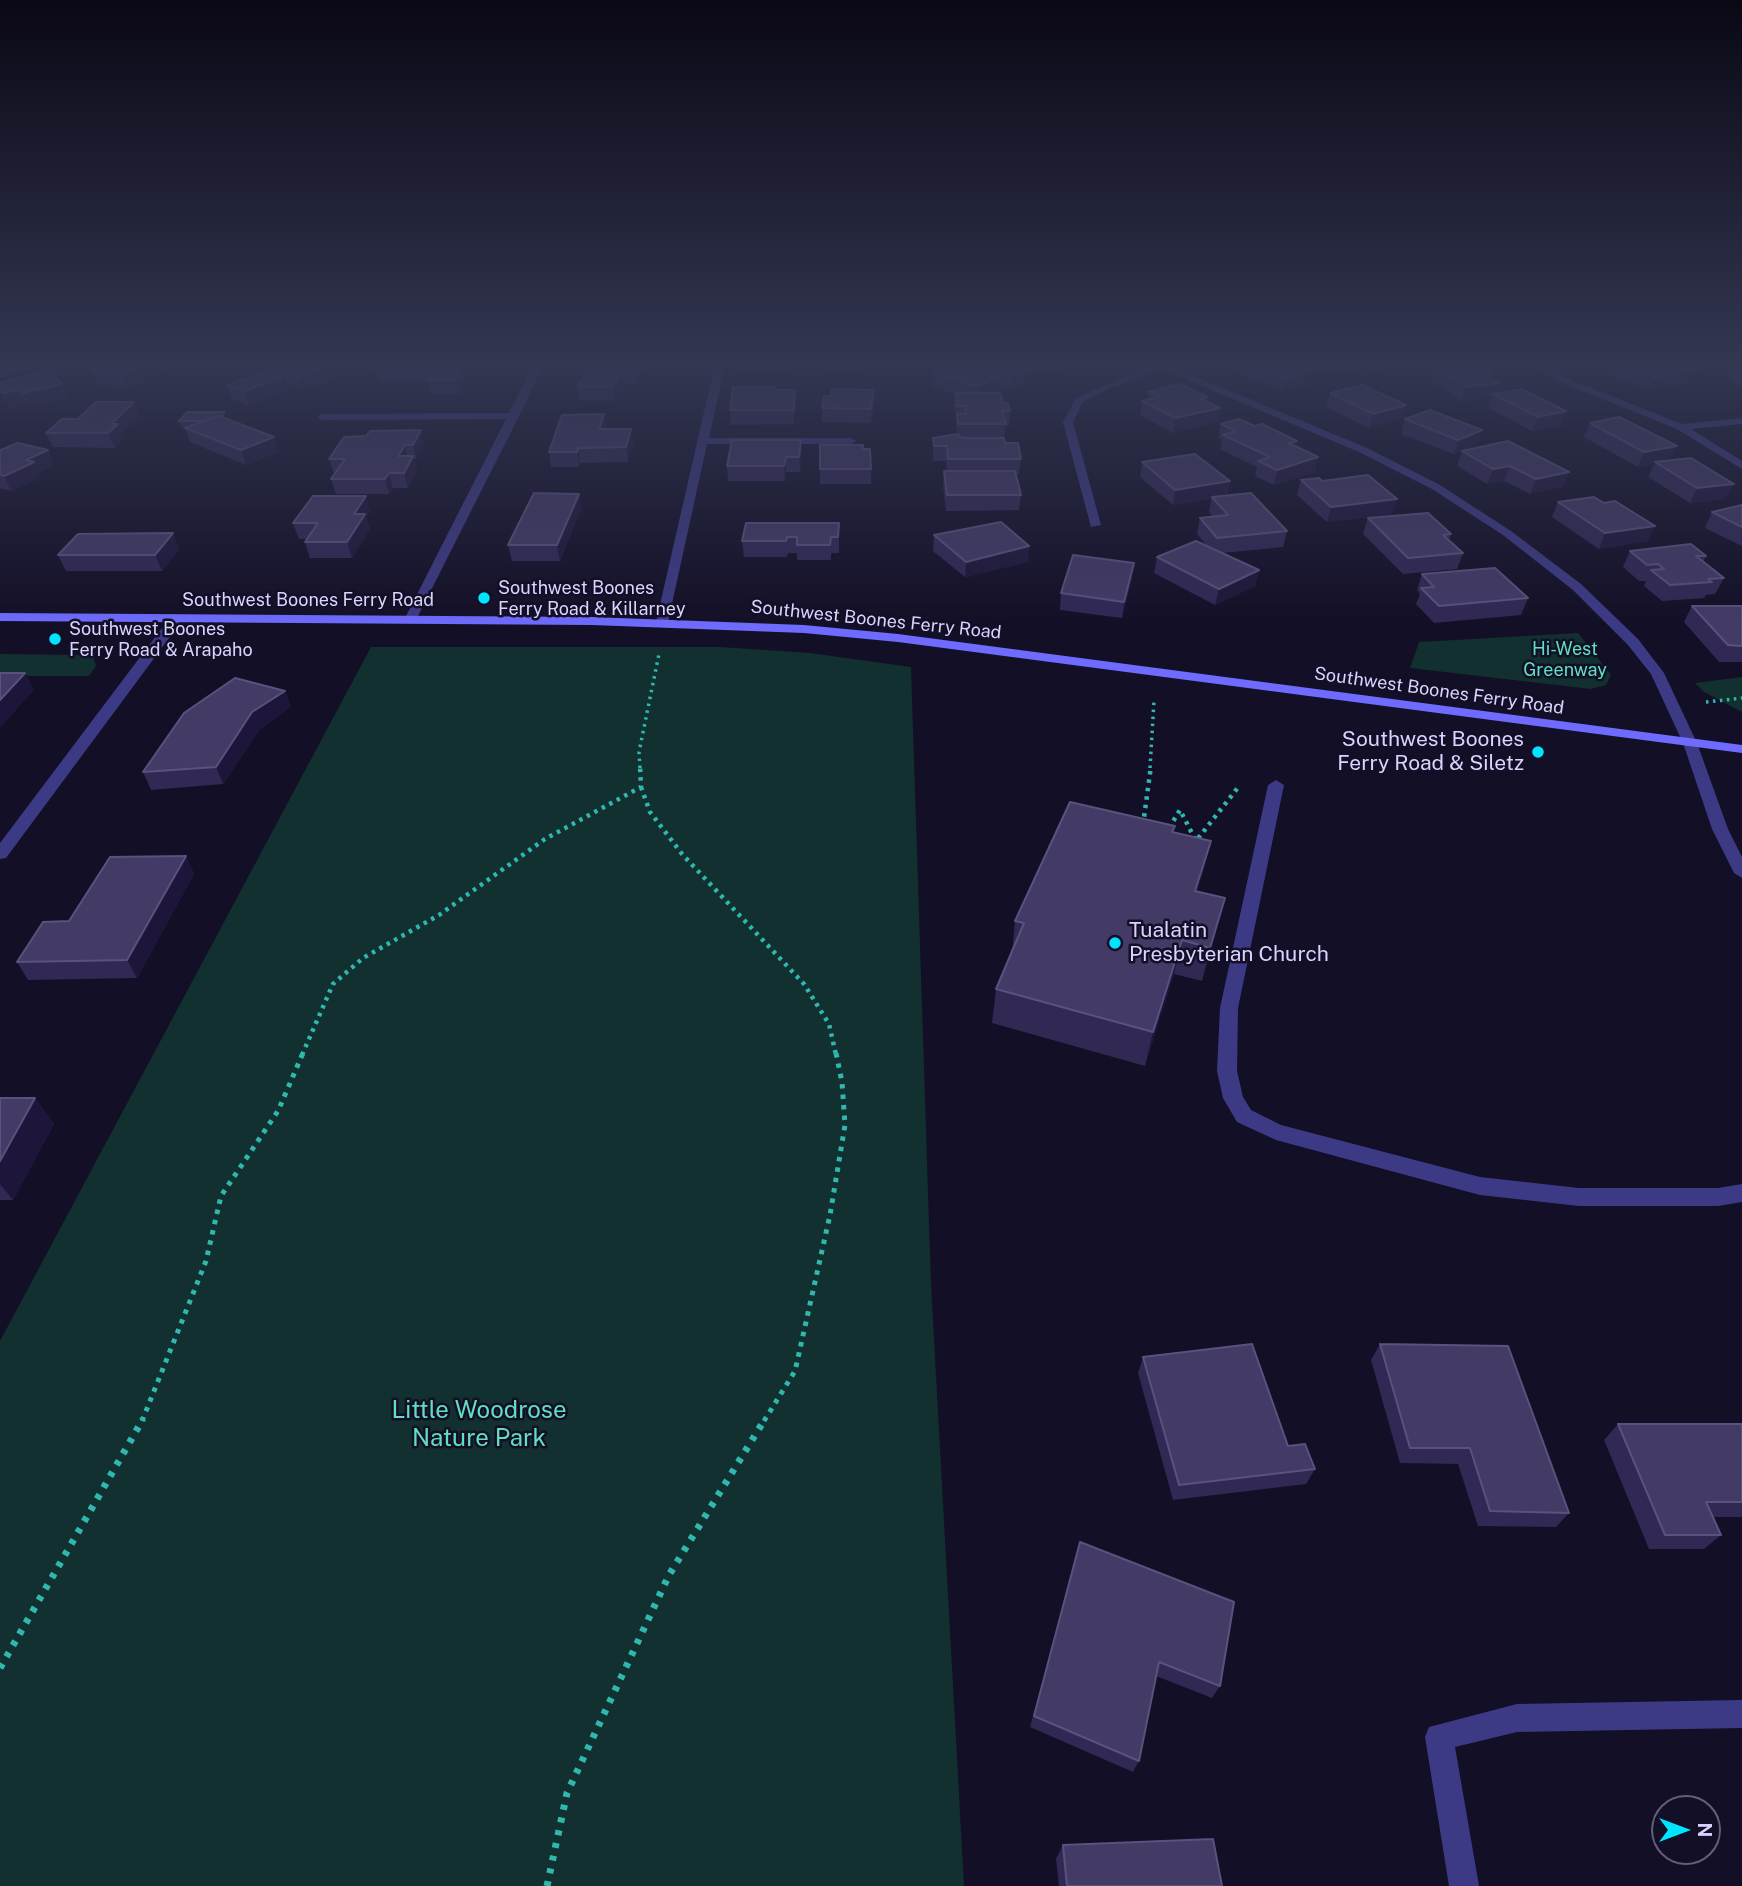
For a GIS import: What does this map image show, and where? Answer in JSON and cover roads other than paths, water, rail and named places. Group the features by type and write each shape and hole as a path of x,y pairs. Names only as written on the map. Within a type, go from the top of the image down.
{"main road":[{"name":"Southwest Boones Ferry Road","path":"0,617 662,622 792,628 884,637 1742,749"}],"street":[{"path":"410,620 496,452"},
{"path":"662,622 701,452"},
{"path":"1076,452 1095,525"},
{"path":"1367,452 1436,487 1507,533 1577,587 1633,642 1657,673 1690,743 1720,829 1742,873"},
{"path":"1720,452 1742,466"},
{"path":"0,854 176,619"},
{"path":"1276,785 1229,1008 1227,1071 1233,1098 1244,1116 1276,1132 1480,1186 1579,1196 1718,1196 1742,1193"},
{"path":"1464,1886 1439,1737 1517,1718 1742,1714"}],"place":[{"name":"Southwest Boones Ferry Road & Killarney","path":"484,598"},
{"name":"Southwest Boones Ferry Road & Arapaho","path":"55,639"},
{"name":"Southwest Boones Ferry Road & Siletz","path":"1538,752"},
{"name":"Tualatin Presbyterian Church","path":"1115,943"}],"park label":[{"name":"Hi-West Greenway","path":"1565,659"},
{"name":"Little Woodrose Nature Park","path":"479,1425"}]}
